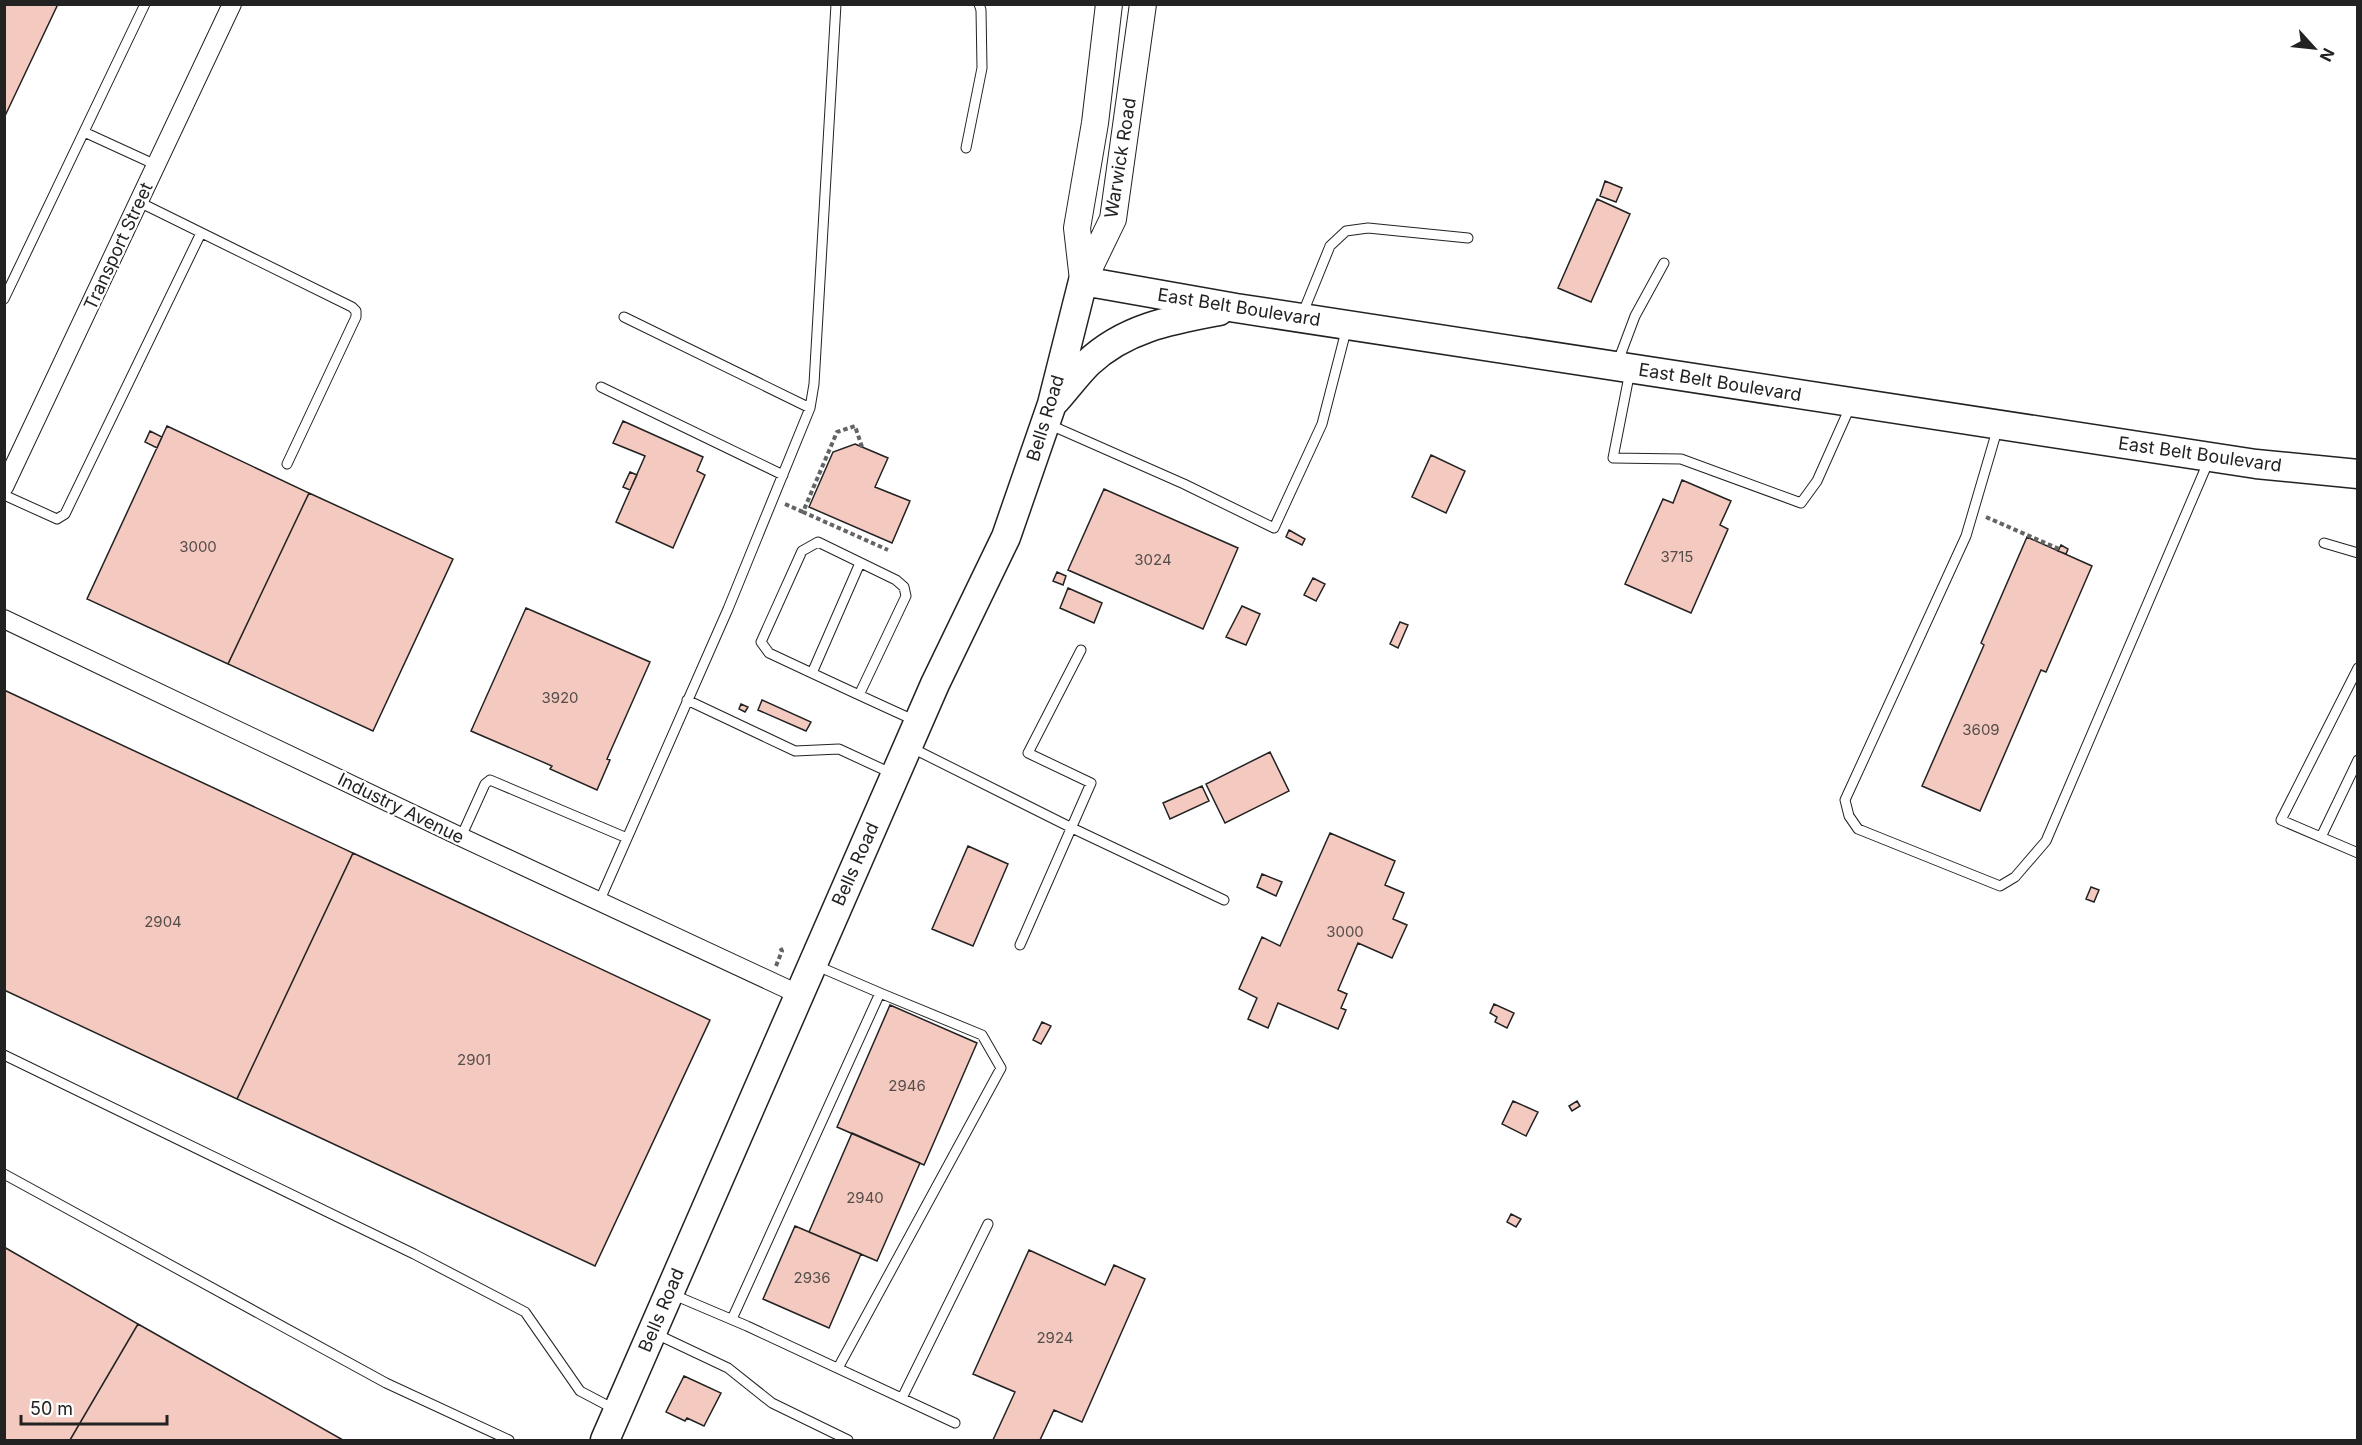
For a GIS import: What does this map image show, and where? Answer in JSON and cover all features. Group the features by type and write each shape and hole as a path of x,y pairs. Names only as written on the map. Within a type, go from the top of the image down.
{"main road":[{"name":"Warwick Road","path":"1083,280 1077,228 1095,123 1109,4"},
{"name":"Warwick Road","path":"1083,280 1113,219 1143,4"},
{"name":"East Belt Boulevard","path":"1083,280 1236,308 2256,464 2358,474"},
{"name":"Bells Road","path":"604,1440 913,734 1006,537 1048,414 1083,280"},
{"path":"1048,414 1089,363 1134,332 1160,323 1236,308"}],"street":[{"name":"Transport Street","path":"4,488 232,4"},
{"name":"Industry Avenue","path":"4,619 461,837 798,994"}],"lane":[{"path":"4,299 145,4"},
{"path":"599,902 810,408 836,4"},
{"path":"966,148 982,68 979,4"},
{"path":"84,132 156,165"},
{"path":"139,202 356,311 356,317 287,464"},
{"path":"1301,318 1330,246 1346,231 1368,228 1468,238"},
{"path":"4,495 57,519 62,518 201,233"},
{"path":"1664,263 1635,316 1623,367 1613,459 1681,459 1801,503 1817,481 1852,402"},
{"path":"624,317 810,408"},
{"path":"1048,414 1274,528 1322,424 1348,325"},
{"path":"601,387 783,475"},
{"path":"1998,424 1966,536 1845,800 1849,816 1858,828 2000,886 2015,877 2046,840 2210,457"},
{"path":"859,695 906,596 904,587 896,580 818,542 802,550 761,642 769,653 859,695 913,734 1072,828 1224,900"},
{"path":"2324,543 2358,553"},
{"path":"812,673 860,563"},
{"path":"1020,945 1091,783 1028,753 1081,650"},
{"path":"2358,668 2281,820 2358,853"},
{"path":"687,700 795,752 839,749 895,775"},
{"path":"2321,837 2358,760"},
{"path":"461,837 485,784 490,780 627,838"},
{"path":"812,964 982,1035 1001,1068 838,1368"},
{"path":"732,1319 880,993"},
{"path":"4,1055 414,1254 525,1312 580,1391 618,1410"},
{"path":"4,1174 386,1383 508,1440"},
{"path":"902,1398 988,1224"},
{"path":"669,1292 955,1423"},
{"path":"651,1332 728,1368 772,1402 848,1440"}],"path":[{"path":"803,512 837,432 855,426 862,447"},
{"path":"773,498 888,550"},
{"path":"2000,523 2059,549"}],"building":[{"path":"4,4 58,4 4,118"},
{"path":"1605,181 1622,188 1616,202 1600,196"},
{"path":"1597,199 1630,214 1591,302 1558,288"},
{"path":"623,421 703,457 697,471 705,475 673,548 616,522 645,456 613,443"},
{"path":"167,426 309,493 228,664 87,599"},
{"path":"150,431 162,437 157,448 145,442"},
{"path":"855,444 888,458 875,487 910,501 892,543 809,507 833,452"},
{"path":"1431,455 1465,471 1446,513 1412,497"},
{"path":"630,472 637,475 630,490 623,487"},
{"path":"1682,480 1731,501 1720,525 1728,529 1691,613 1625,584 1663,499 1673,503"},
{"path":"1104,489 1238,548 1203,629 1068,570"},
{"path":"309,493 453,559 373,731 228,664"},
{"path":"1289,530 1305,539 1302,545 1286,537"},
{"path":"2027,537 2092,566 2046,672 2041,670 1980,811 1922,786 1984,645 1981,643"},
{"path":"2061,545 2068,549 2066,554 2058,551"},
{"path":"1057,572 1066,576 1063,585 1053,581"},
{"path":"1313,578 1325,584 1316,601 1304,595"},
{"path":"1068,588 1102,603 1094,623 1060,608"},
{"path":"1242,606 1260,614 1246,645 1226,637"},
{"path":"526,608 650,662 607,759 610,760 597,790 550,769 552,766 471,731"},
{"path":"1400,622 1408,625 1398,648 1390,644"},
{"path":"4,690 353,853 237,1099 4,990"},
{"path":"762,700 811,722 806,731 758,710"},
{"path":"741,704 748,707 745,712 739,709"},
{"path":"1270,752 1289,791 1225,823 1206,784"},
{"path":"1202,786 1209,801 1170,819 1163,803"},
{"path":"1330,833 1395,861 1385,885 1404,893 1393,919 1407,925 1392,958 1358,943 1338,990 1347,994 1341,1008 1346,1010 1338,1029 1278,1003 1268,1028 1248,1019 1257,998 1239,989 1262,937 1280,946"},
{"path":"968,846 1008,864 973,946 932,929"},
{"path":"353,853 710,1020 595,1266 237,1099"},
{"path":"1262,874 1282,882 1276,896 1257,887"},
{"path":"2091,887 2099,890 2094,902 2086,899"},
{"path":"1494,1004 1514,1013 1507,1028 1495,1022 1497,1017 1490,1013"},
{"path":"890,1005 977,1043 924,1165 837,1127"},
{"path":"1042,1022 1051,1026 1041,1044 1033,1040"},
{"path":"1513,1101 1538,1112 1526,1136 1502,1124"},
{"path":"1577,1101 1580,1106 1572,1111 1569,1106"},
{"path":"852,1133 920,1163 877,1261 809,1232"},
{"path":"1511,1214 1521,1219 1516,1227 1507,1222"},
{"path":"795,1226 861,1254 829,1328 763,1299"},
{"path":"4,1247 138,1324 70,1440 4,1440"},
{"path":"1029,1250 1105,1285 1114,1265 1145,1279 1082,1422 1054,1410 1040,1440 993,1440 1015,1392 973,1374"},
{"path":"138,1324 343,1440 70,1440"},
{"path":"684,1376 721,1393 704,1426 687,1418 685,1421 666,1412"}]}
